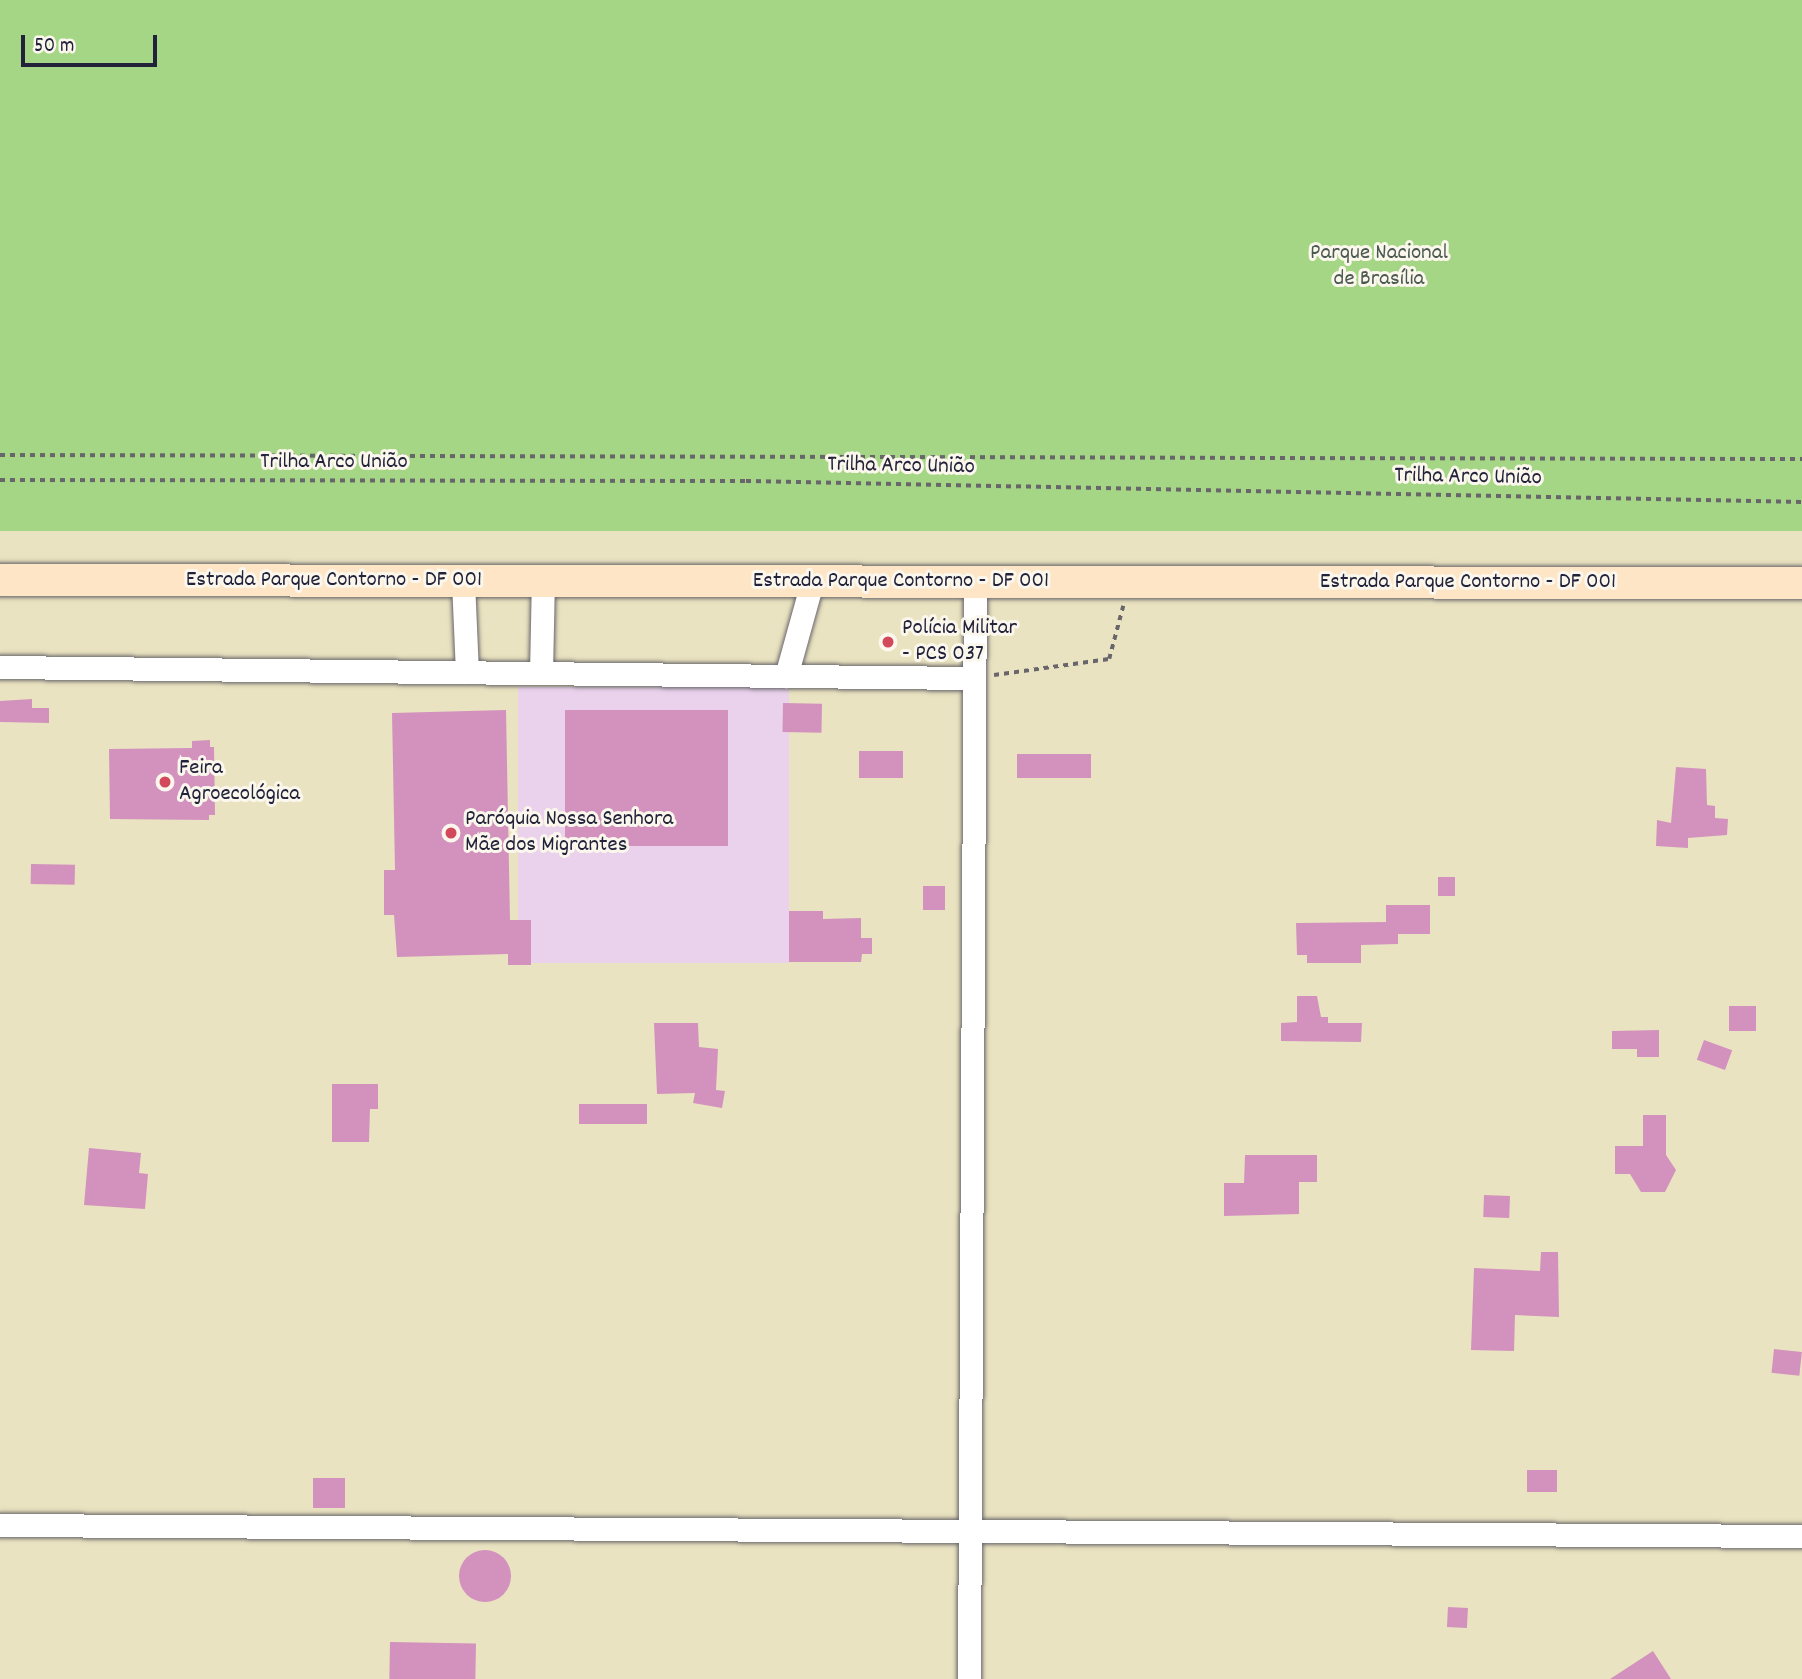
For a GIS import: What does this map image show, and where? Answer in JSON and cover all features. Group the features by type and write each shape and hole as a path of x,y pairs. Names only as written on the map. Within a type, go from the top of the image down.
{"main road":[{"name":"Estrada Parque Contorno - DF 001","path":"0,580 1802,583"}],"street":[{"path":"463,581 467,672"},
{"path":"541,673 543,581"},
{"path":"786,676 812,582"},
{"path":"969,1679 975,582"},
{"path":"0,667 974,678"},
{"path":"0,1525 1802,1536"}],"path":[{"path":"0,455 1802,459"},
{"name":"Trilha Arco União","path":"0,480 746,481 1802,502"},
{"path":"974,678 1109,659 1129,582"}],"shaded area":[{"path":"518,687 789,687 789,963 518,963"}],"green space":[{"name":"Parque Nacional de Brasília","path":"0,0 1802,0 1802,531 0,531"}],"building":[{"path":"32,699 32,708 49,708 49,723 0,722 0,701"},
{"path":"783,703 822,704 821,733 782,732"},
{"name":"Paróquia Nossa Senhora Mãe dos Migrantes","path":"506,710 510,920 531,920 531,965 508,965 508,954 397,957 394,915 384,915 384,870 395,870 392,713"},
{"path":"565,710 728,710 728,846 565,846"},
{"name":"Feira Agroecológica","path":"210,740 210,747 214,747 215,815 209,815 209,820 110,819 109,749 192,748 192,741"},
{"path":"859,751 903,751 903,778 859,778"},
{"path":"1017,754 1091,754 1091,778 1017,778"},
{"path":"1676,767 1706,769 1707,805 1715,806 1715,818 1728,819 1727,835 1688,838 1688,848 1656,846 1657,820 1671,823"},
{"path":"31,864 75,865 75,885 31,884"},
{"path":"1438,877 1455,877 1455,896 1438,896"},
{"path":"923,886 945,886 945,910 923,910"},
{"path":"1386,905 1430,905 1430,934 1398,934 1398,944 1361,945 1361,963 1307,963 1307,955 1297,955 1296,923 1386,922"},
{"path":"789,911 823,911 823,919 861,918 861,938 872,938 872,954 862,954 861,962 789,962"},
{"path":"1297,996 1317,996 1321,1017 1328,1017 1328,1023 1362,1023 1361,1042 1281,1041 1281,1023 1297,1022"},
{"path":"1729,1006 1756,1006 1756,1031 1729,1031"},
{"path":"654,1023 698,1023 699,1047 718,1049 716,1090 725,1091 722,1108 693,1103 695,1093 657,1094"},
{"path":"1659,1030 1659,1057 1637,1057 1637,1049 1612,1049 1612,1031"},
{"path":"1704,1040 1732,1050 1725,1070 1697,1060"},
{"path":"332,1084 378,1084 378,1109 370,1109 369,1142 332,1142"},
{"path":"579,1104 647,1104 647,1124 579,1124"},
{"path":"1643,1115 1666,1115 1666,1155 1676,1170 1665,1192 1641,1192 1630,1174 1615,1174 1615,1146 1643,1146"},
{"path":"89,1148 141,1153 139,1173 148,1174 145,1209 84,1205"},
{"path":"1245,1155 1317,1155 1317,1182 1299,1182 1299,1214 1224,1216 1224,1183 1244,1183"},
{"path":"1484,1195 1510,1196 1509,1218 1483,1217"},
{"path":"1541,1252 1558,1252 1559,1317 1515,1315 1514,1351 1471,1350 1474,1268 1540,1271"},
{"path":"1774,1349 1802,1352 1799,1376 1771,1373"},
{"path":"1527,1470 1557,1470 1557,1492 1527,1492"},
{"path":"313,1478 345,1478 345,1508 313,1508"},
{"path":"485,1550 495,1552 503,1558 509,1566 509,1586 503,1594 495,1600 485,1602 475,1600 467,1594 461,1586 459,1576 461,1566 467,1558 475,1552"},
{"path":"1448,1607 1468,1608 1467,1628 1447,1627"},
{"path":"390,1642 476,1644 475,1679 389,1679"},
{"path":"1653,1651 1671,1679 1610,1679"}],"place":[{"name":"Polícia Militar - PCS 037","path":"888,642"},
{"name":"Feira Agroecológica","path":"165,782"},
{"name":"Paróquia Nossa Senhora Mãe dos Migrantes","path":"451,833"}]}
